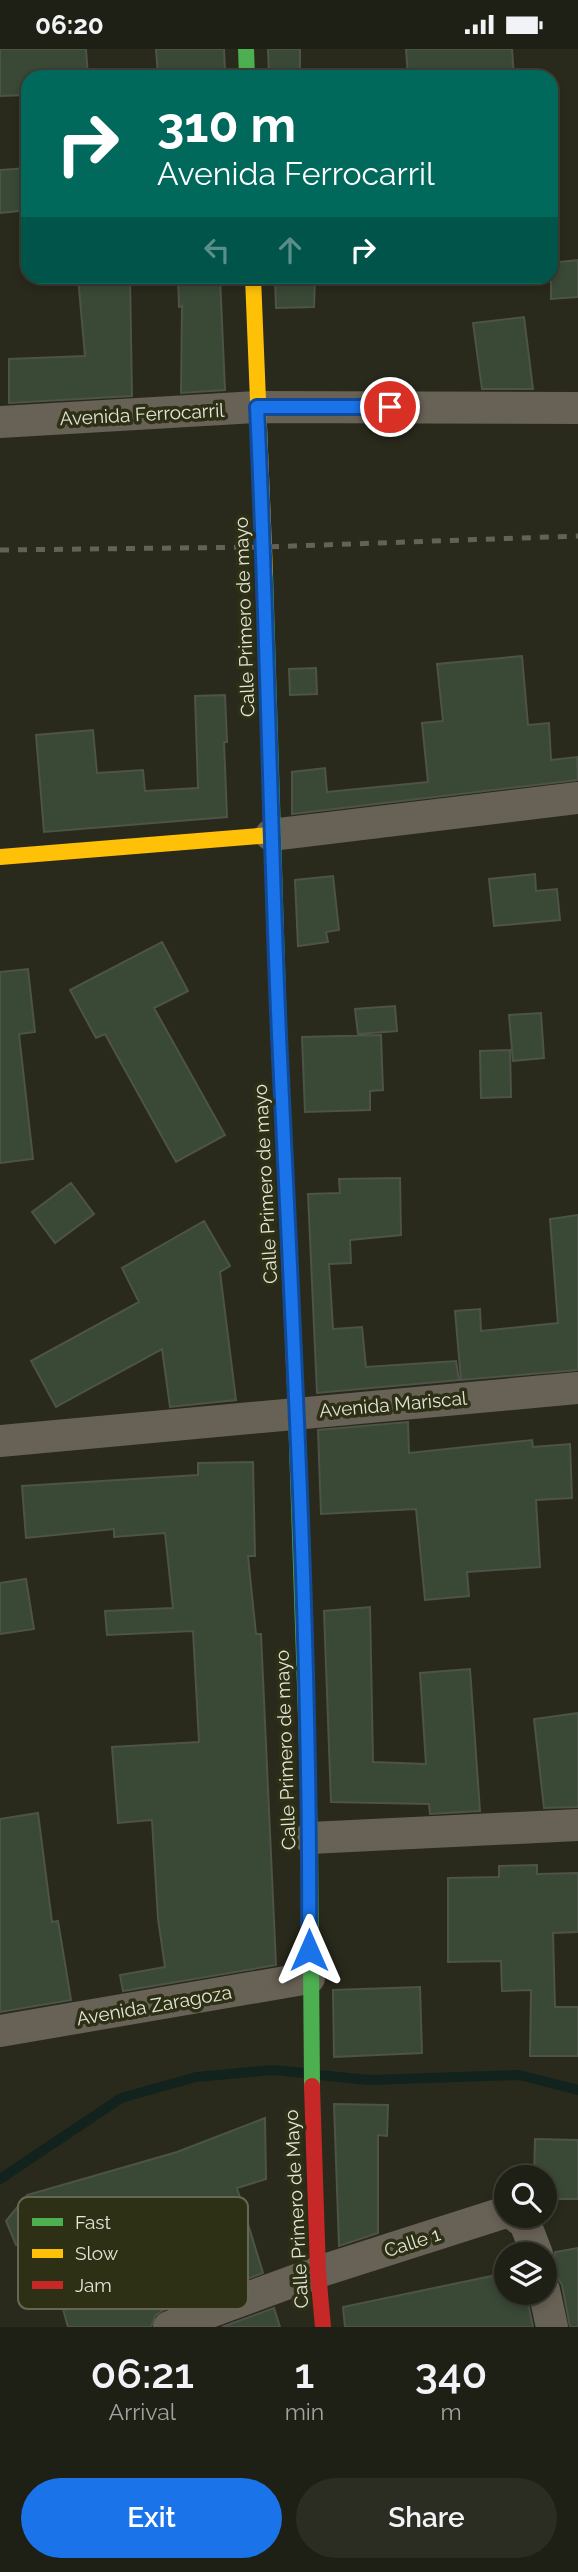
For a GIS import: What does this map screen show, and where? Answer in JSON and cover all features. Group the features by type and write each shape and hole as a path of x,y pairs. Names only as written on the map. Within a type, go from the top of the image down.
{"street":[{"path":"246,49 247,70"},
{"name":"Calle Primero de mayo","path":"253,284 266,602 271,835 296,1412 310,1838 309,1978 312,2090"},
{"name":"Avenida Ferrocarril","path":"0,422 257,407 578,408"},
{"path":"0,857 271,835 578,798"},
{"name":"Avenida Mariscal","path":"0,1441 578,1388"},
{"path":"310,1838 578,1825"},
{"name":"Avenida Zaragoza","path":"0,2031 309,1978"},
{"name":"Calle Primero de Mayo","path":"312,2090 318,2272 323,2327"},
{"name":"Calle 1","path":"248,2298 318,2272 494,2216"},
{"path":"547,2305 552,2327"},
{"name":"Calle 1","path":"169,2327 218,2309"}],"building":[{"path":"0,49 86,49 88,70 21,70 21,95 0,96"},
{"path":"156,49 224,49 225,70 158,70"},
{"path":"268,49 300,49 300,70 269,70"},
{"path":"406,49 512,49 514,70 408,70"},
{"path":"21,168 21,211 0,213 0,170"},
{"path":"578,260 578,297 551,299 551,284 558,284 558,262"},
{"path":"79,284 130,284 132,396 9,403 9,359 85,356"},
{"path":"178,284 220,284 225,390 181,393 182,306 179,307"},
{"path":"275,284 315,284 314,307 276,308"},
{"path":"524,317 533,389 482,389 473,323"},
{"path":"522,656 528,725 549,723 551,760 577,757 578,780 292,814 292,772 325,768 327,792 428,782 422,723 443,721 437,664"},
{"path":"316,668 317,694 290,695 289,669"},
{"path":"225,695 227,817 44,832 36,735 93,730 97,773 143,770 145,791 198,788 195,696"},
{"path":"535,874 536,891 557,889 560,920 494,926 489,879"},
{"path":"333,876 339,930 326,932 328,942 298,946 295,880"},
{"path":"162,942 188,991 154,1008 225,1135 176,1162 105,1034 96,1038 70,990"},
{"path":"28,969 35,1032 19,1034 33,1159 0,1163 0,972"},
{"path":"395,1006 397,1031 358,1034 355,1009"},
{"path":"541,1013 544,1058 513,1061 509,1015"},
{"path":"381,1035 383,1090 370,1091 370,1110 305,1112 302,1037"},
{"path":"510,1050 511,1097 481,1098 480,1051"},
{"path":"400,1178 401,1235 350,1240 351,1263 329,1264 333,1329 362,1327 366,1367 456,1361 459,1380 317,1393 308,1194 340,1193 339,1179"},
{"path":"71,1183 94,1214 55,1243 32,1212"},
{"path":"578,1215 578,1370 461,1380 455,1311 480,1309 481,1331 558,1323 550,1219"},
{"path":"204,1221 230,1266 220,1272 236,1400 170,1407 162,1349 56,1407 31,1361 139,1302 122,1268"},
{"path":"408,1422 409,1453 532,1440 533,1447 570,1444 572,1498 536,1500 540,1567 467,1572 469,1596 425,1600 416,1509 321,1514 318,1430"},
{"path":"253,1462 255,1556 248,1556 256,1634 261,1634 276,1965 123,1991 120,1975 165,1967 158,1919 152,1820 118,1823 112,1747 199,1742 193,1631 107,1635 105,1611 173,1608 165,1533 114,1537 114,1529 26,1538 22,1486 198,1475 198,1463"},
{"path":"26,1579 34,1629 0,1634 0,1583"},
{"path":"370,1607 373,1762 426,1764 420,1673 470,1669 480,1811 430,1814 429,1804 331,1802 324,1611"},
{"path":"578,1713 578,1807 544,1808 534,1719"},
{"path":"38,1813 52,1922 58,1921 71,2000 0,2012 0,1819"},
{"path":"537,1865 537,1874 578,1873 578,1932 553,1933 555,2007 578,2007 578,2056 530,2056 531,1990 502,1991 501,1961 448,1962 448,1878 499,1877 499,1866"},
{"path":"420,1987 422,2053 334,2057 333,1990"},
{"path":"334,2104 388,2105 387,2136 378,2135 378,2233 339,2246"},
{"path":"265,2118 266,2179 237,2188 240,2197 25,2197 27,2195 177,2152"},
{"path":"535,2139 578,2140 578,2199 557,2199 557,2165 534,2165"},
{"path":"18,2206 18,2244 16,2245 6,2221"},
{"path":"248,2224 263,2273 248,2279"},
{"path":"578,2248 578,2327 570,2327 562,2285 557,2277 557,2252"},
{"path":"494,2276 494,2305 528,2305 533,2327 345,2327 343,2307"},
{"path":"274,2308 280,2327 222,2327"},
{"path":"63,2309 166,2309 155,2316 151,2327 68,2327"}],"waterway":[{"path":"0,2179 121,2098 196,2077 273,2070 304,2073"},
{"path":"319,2075 369,2080 519,2075 578,2090"}],"railway":[{"path":"0,550 264,547 578,536"}],"traffic: fast":[{"path":"246,49 247,70"},
{"path":"265,573 279,1030"},
{"path":"295,1385 310,1838 312,2086"}],"traffic: slow":[{"path":"253,284 265,573"},
{"path":"0,857 271,835"},
{"path":"279,1030 295,1385"}],"traffic: jam":[{"path":"312,2086 318,2272 323,2327"}],"route":[{"path":"309,1950 310,1838 296,1412 271,835 266,602 257,407 390,407"}]}
